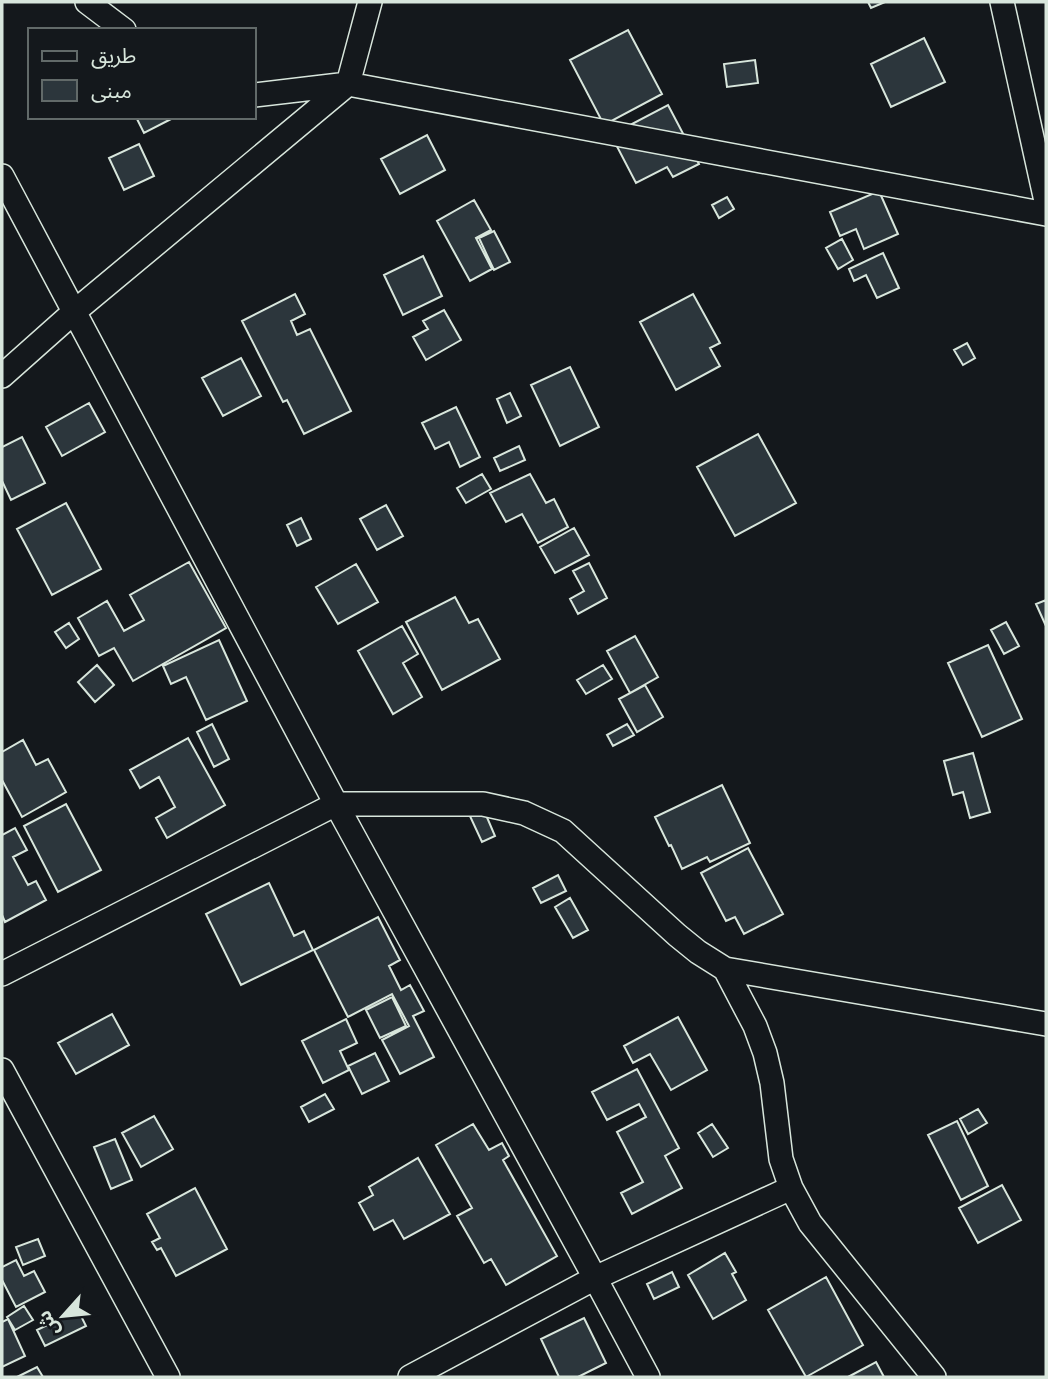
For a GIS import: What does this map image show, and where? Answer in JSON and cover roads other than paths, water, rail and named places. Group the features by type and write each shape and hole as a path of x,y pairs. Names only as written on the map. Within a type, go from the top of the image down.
{"street":[{"path":"87,2 121,28"},
{"path":"2,376 74,312 348,84 370,2"},
{"path":"1002,2 1046,201"},
{"path":"256,95 348,84 1046,214"},
{"path":"2,176 336,804 648,1377"},
{"path":"2,974 336,804 483,804 524,813 563,831 677,935 725,969 1046,1024"},
{"path":"725,969 755,1026 765,1054 772,1083 781,1159 791,1188 810,1223 934,1377"},
{"path":"2,1070 168,1377"},
{"path":"411,1377 595,1278 791,1188"}]}
